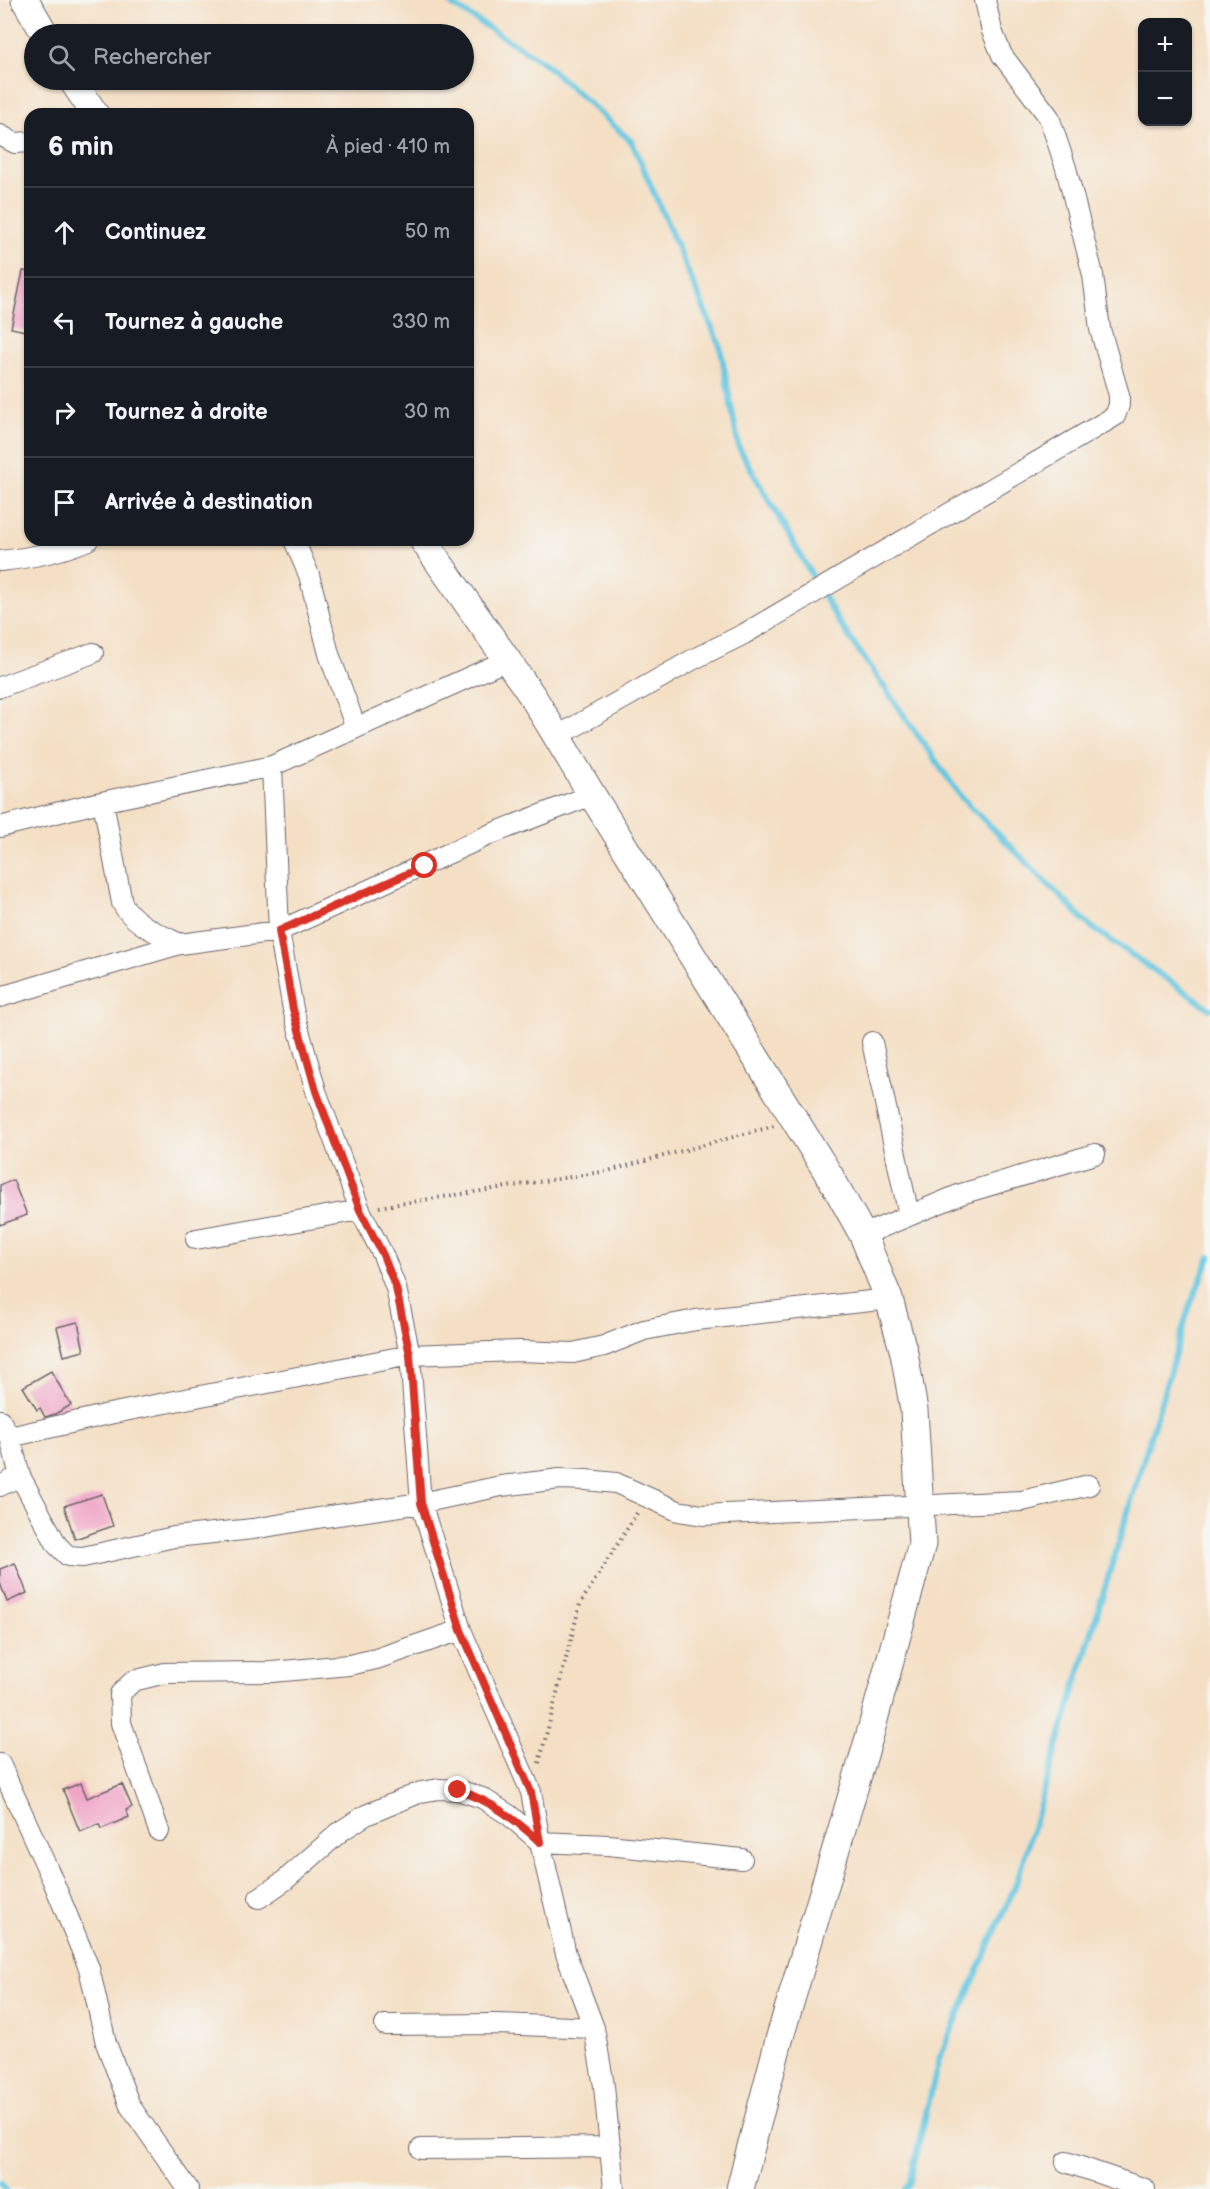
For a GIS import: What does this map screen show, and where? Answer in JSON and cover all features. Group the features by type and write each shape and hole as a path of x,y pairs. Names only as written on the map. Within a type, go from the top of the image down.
{"street":[{"path":"25,0 39,24"},
{"path":"556,737 744,633 1115,416 1119,405 1119,395 1100,329 1093,274 1066,168 1049,117 1002,55 992,31 985,0"},
{"path":"79,90 91,108"},
{"path":"0,135 15,143 24,142"},
{"path":"0,561 74,546"},
{"path":"297,546 309,575 329,654 356,728"},
{"path":"427,546 533,697 591,795 796,1120 863,1235 889,1299 904,1353 914,1410 922,1544 869,1738 779,2040 740,2189"},
{"path":"0,687 93,653"},
{"path":"0,827 103,802 272,766 507,660"},
{"path":"272,766 279,931 293,1009 316,1091 360,1210 383,1255 396,1288 410,1355 421,1503 461,1630 531,1792 566,1954 594,2028 604,2086 614,2189"},
{"path":"0,997 180,944 279,931 491,834 591,795"},
{"path":"103,802 122,903 128,913 139,922 180,944"},
{"path":"872,1042 909,1216"},
{"path":"863,1235 961,1194 1095,1154"},
{"path":"196,1239 360,1210"},
{"path":"10,1437 109,1413 410,1355 519,1351 573,1353 604,1346 644,1330 696,1320 889,1299"},
{"path":"0,1420 10,1437 20,1476 57,1545 68,1556 83,1557 174,1538 253,1529 421,1503 501,1486 560,1479 616,1483 678,1511 703,1515 1022,1501 1089,1485"},
{"path":"0,1486 20,1476"},
{"path":"159,1831 121,1723 120,1694 133,1680 165,1673 272,1672 349,1665 376,1659 461,1630"},
{"path":"0,1764 89,1968 106,2043 130,2106 188,2189"},
{"path":"259,1898 284,1881 312,1854 366,1815 421,1792 440,1789 458,1790 482,1798 509,1815 540,1842 608,1845 742,1859"},
{"path":"385,2025 498,2024 594,2028"},
{"path":"421,2149 611,2147"},
{"path":"1066,2162 1145,2189"}],"path":[{"path":"360,1210 608,1171 796,1120"},
{"path":"531,1792 580,1604 647,1497"}],"building":[{"path":"23,271 24,271 24,331 11,328"},
{"path":"13,1180 27,1215 0,1225 0,1185"},
{"path":"78,1322 84,1351 64,1356 57,1327"},
{"path":"51,1371 71,1405 45,1417 40,1408 37,1410 23,1387"},
{"path":"102,1494 113,1526 75,1539 64,1506"},
{"path":"15,1563 27,1593 7,1602 0,1583 0,1569"},
{"path":"81,1783 87,1798 122,1784 132,1807 126,1810 129,1817 101,1829 99,1824 80,1832 63,1790"}],"waterway":[{"path":"445,0 544,63 632,142 720,346 739,448 838,621 961,797 1090,926 1210,1009"},
{"path":"906,2189 909,2185 939,2059 1016,1884 1189,1308 1210,1257"},
{"path":"0,2183 6,2189"}],"route":[{"path":"425,866 279,931 293,1009 316,1091 360,1210 383,1255 396,1288 410,1355 421,1503 461,1630 531,1792 540,1842 509,1815 482,1798 458,1790"}]}
